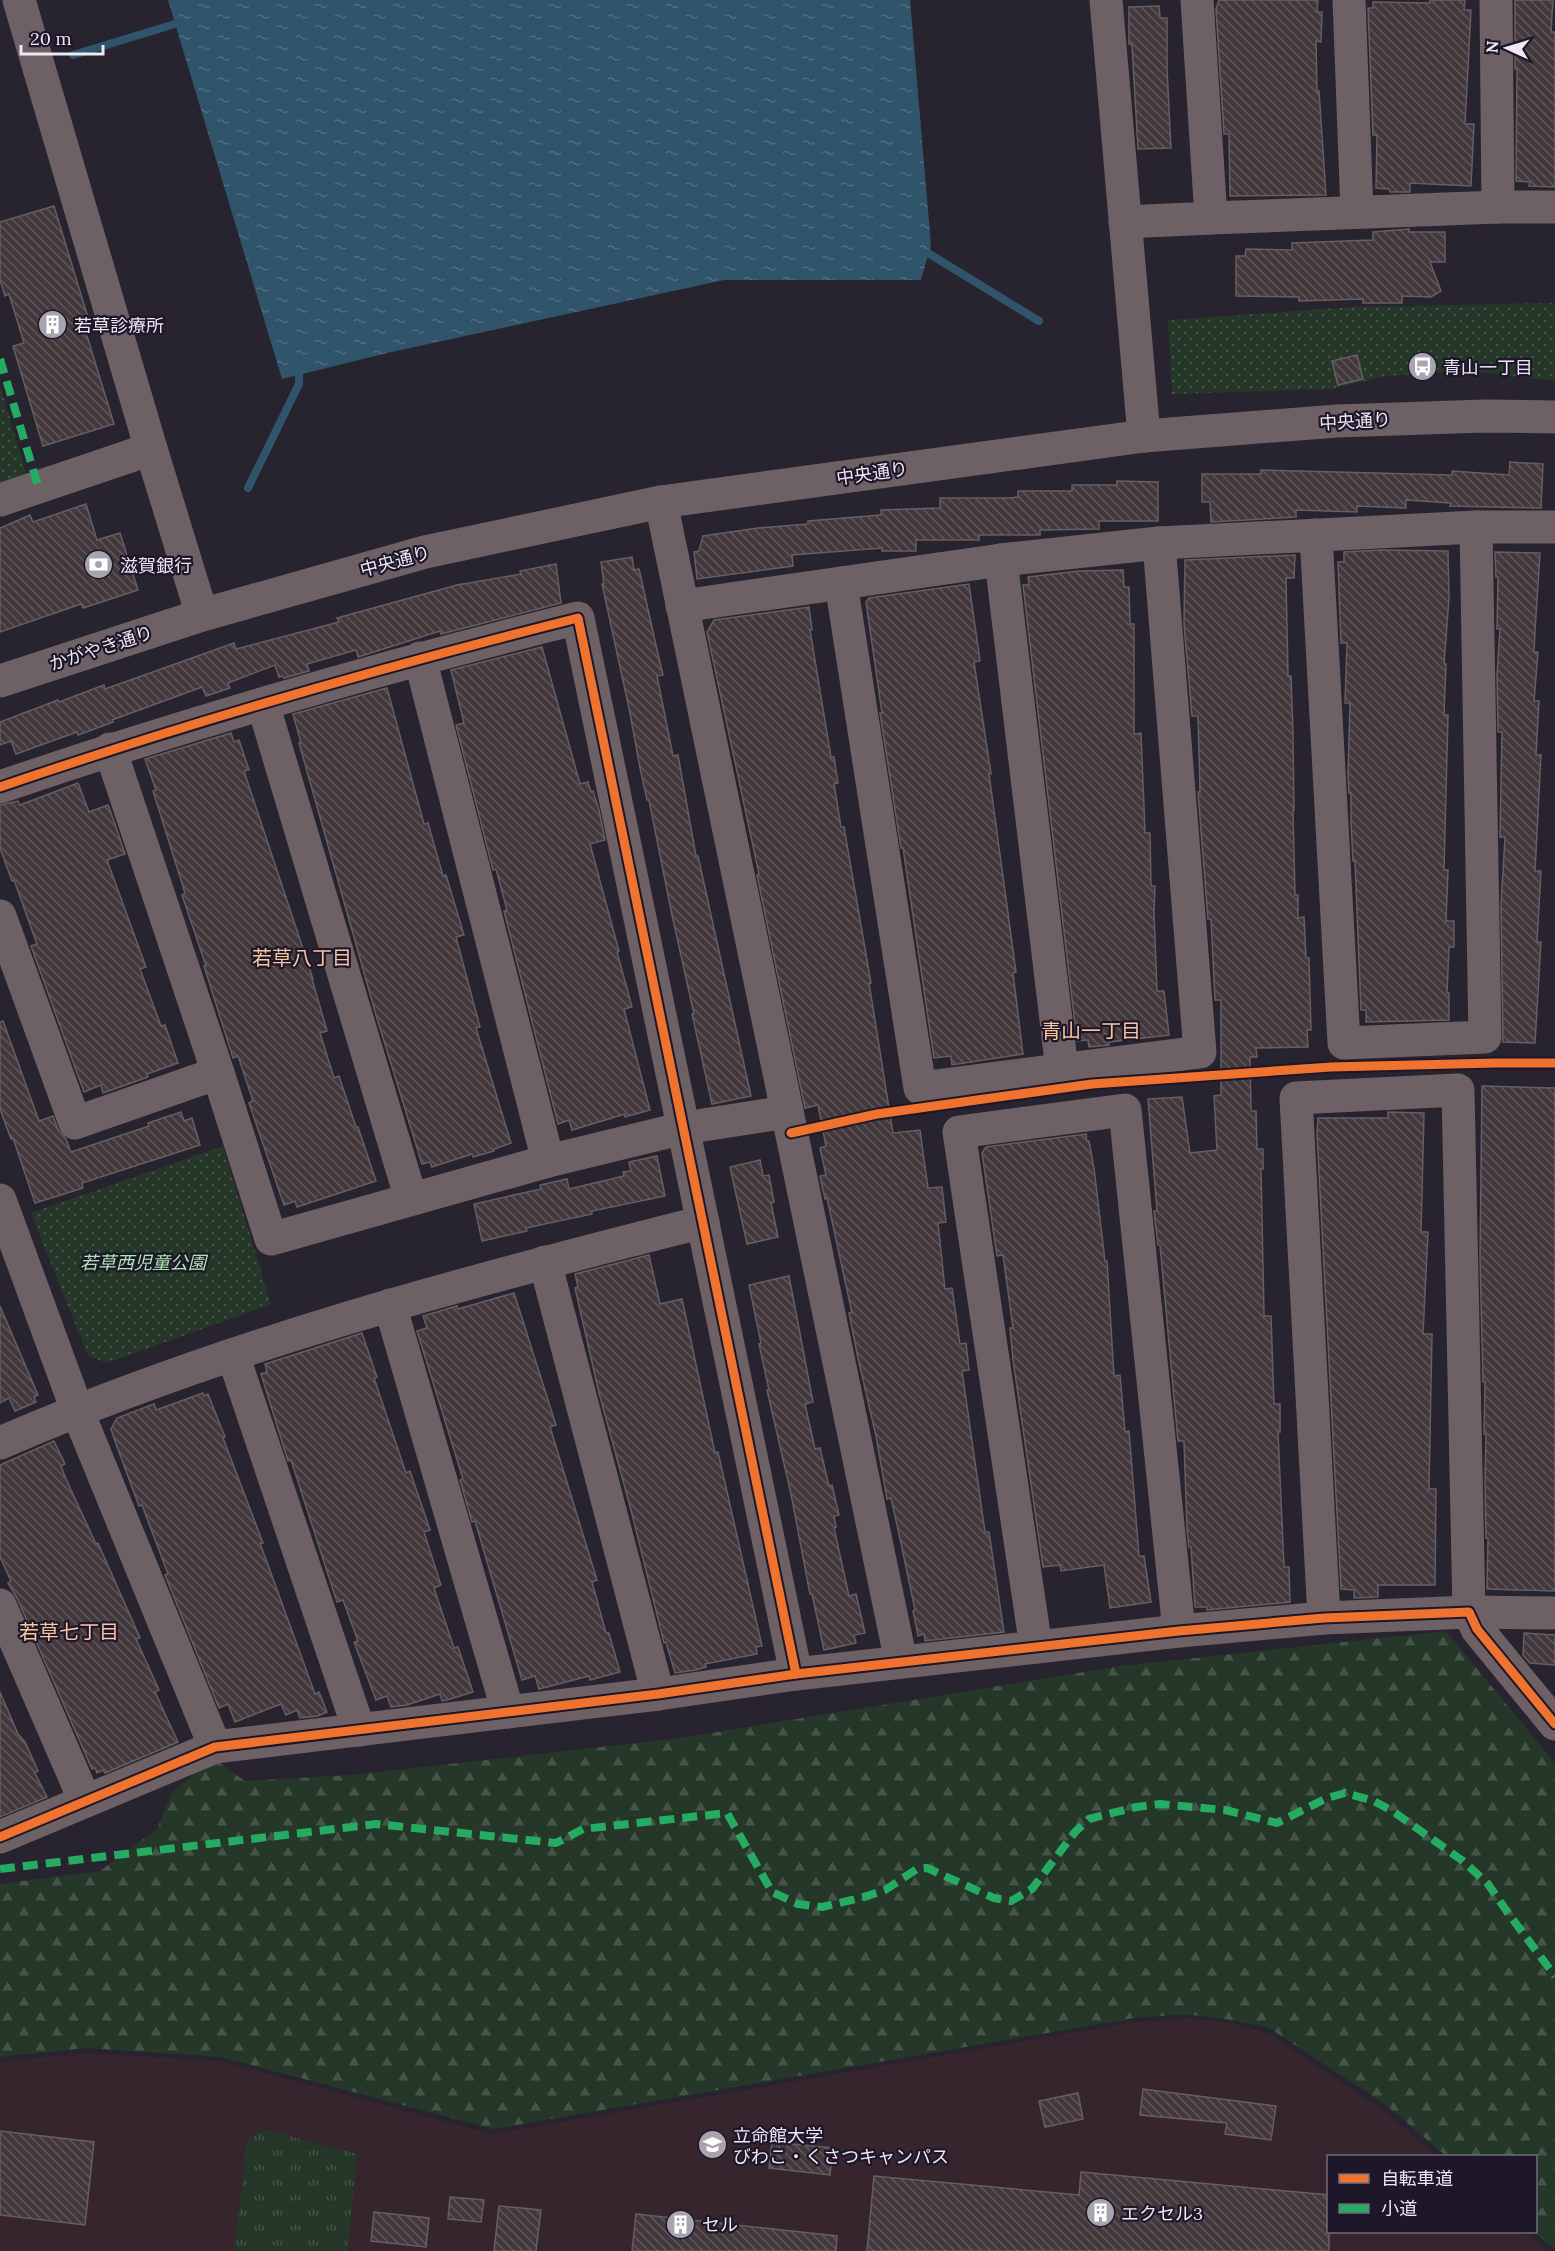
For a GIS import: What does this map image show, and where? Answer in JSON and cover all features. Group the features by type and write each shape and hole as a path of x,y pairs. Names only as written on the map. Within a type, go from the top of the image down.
{"street":[{"path":"1106,0 1144,436"},
{"path":"1197,0 1211,218"},
{"path":"1349,0 1358,212"},
{"path":"1496,0 1498,207"},
{"path":"15,16 202,615"},
{"path":"1125,222 1498,207 1555,207"},
{"name":"中央通り","path":"202,615 425,552 660,501 1144,436 1337,421 1485,416 1555,417"},
{"path":"0,500 151,449"},
{"path":"660,501 901,1662"},
{"path":"682,606 1001,560 1159,543 1476,528 1555,527"},
{"path":"1316,535 1344,1043 1485,1037 1476,528"},
{"path":"841,583 920,1088 1200,1052 1159,543"},
{"path":"1001,560 1062,1070"},
{"name":"かがやき通り","path":"0,681 202,615"},
{"path":"0,787 110,749 262,704 420,658 578,618 796,1674"},
{"path":"420,658 548,1161"},
{"path":"262,704 411,1199"},
{"path":"110,749 271,1239 548,1161 684,1128 787,1112"},
{"path":"0,916 75,1123 218,1072"},
{"path":"1324,1618 1296,1098 1458,1090 1469,1612 1477,1629 1550,1711"},
{"path":"1035,1647 959,1132 1125,1110 1179,1631"},
{"path":"0,1200 77,1410 215,1747"},
{"path":"0,1443 77,1410 233,1355 390,1305 545,1262 703,1222"},
{"path":"545,1262 658,1694"},
{"path":"390,1305 508,1713"},
{"path":"233,1355 359,1731"},
{"path":"0,1605 85,1801"},
{"path":"0,1838 215,1747 508,1713 796,1674 1179,1631 1324,1618 1469,1612 1555,1612"}],"shaded area":[{"name":"立命館大学 びわこ・くさつキャンパス","path":"1187,2018 1230,2023 1268,2033 1382,2109 1436,2155 1327,2155 1327,2233 1526,2233 1548,2251 0,2251 0,2062 87,2053 221,2061 492,2134 1136,2022"}],"green space":[{"path":"1555,303 1555,381 1468,371 1386,376 1331,389 1172,394 1168,320 1353,307"},
{"path":"0,385 28,480 0,489"},
{"name":"若草西児童公園","path":"223,1146 271,1304 107,1363 88,1356 31,1213"},
{"path":"1446,1631 1555,1763 1555,2249 1535,2233 1537,2155 1445,2155 1386,2105 1269,2028 1185,2014 1134,2018 493,2129 221,2057 86,2048 0,2057 0,1884 100,1871 157,1829 172,1792 213,1758 245,1781 351,1775 681,1738 1120,1666"},
{"path":"267,2130 357,2154 348,2251 234,2251 247,2142 258,2132"}],"water":[{"path":"168,0 910,0 931,245 921,280 724,280 387,353 282,379"}],"building":[{"path":"1219,0 1318,0 1317,12 1322,12 1321,42 1316,41 1317,92 1319,91 1326,195 1230,196 1229,134 1224,134 1216,9"},
{"path":"1430,0 1465,0 1464,10 1471,10 1465,124 1474,124 1471,186 1410,183 1410,192 1390,192 1389,189 1376,188 1377,135 1373,135 1368,8 1373,8 1373,2 1430,3"},
{"path":"1515,0 1553,0 1551,32 1555,32 1555,187 1529,186 1530,182 1516,181"},
{"path":"1159,6 1160,18 1167,18 1171,148 1138,149 1132,45 1129,44 1129,7"},
{"name":"若草診療所","path":"54,206 90,324 84,326 114,424 43,446 13,346 24,343 9,294 5,296 0,280 0,222"},
{"path":"1409,229 1409,232 1445,232 1445,262 1430,262 1441,291 1431,297 1402,296 1402,303 1363,303 1363,299 1299,301 1299,297 1236,296 1236,256 1245,256 1246,249 1292,250 1292,243 1373,240 1373,232"},
{"path":"1357,355 1363,379 1338,385 1332,361"},
{"path":"1510,462 1543,464 1541,508 1450,506 1451,503 1406,500 1406,508 1357,506 1357,512 1296,510 1296,517 1211,522 1210,502 1202,502 1202,474 1261,474 1261,470 1452,475 1452,471 1509,475"},
{"path":"1117,481 1158,482 1158,521 1099,521 1099,529 1040,530 1040,535 979,535 979,540 916,540 916,551 882,551 882,548 792,555 793,566 697,579 694,552 699,551 703,536 808,524 808,521 881,515 881,510 940,508 940,498 1008,498 1018,497 1018,491 1072,491 1072,485 1117,485"},
{"path":"86,504 97,540 120,533 138,590 83,608 81,604 0,632 0,528 30,515 33,522"},
{"path":"1448,551 1449,598 1444,664 1446,664 1444,715 1448,715 1444,870 1448,870 1446,921 1454,921 1454,947 1449,947 1447,993 1449,993 1449,1020 1366,1022 1366,1010 1361,1010 1355,861 1353,861 1351,793 1349,793 1348,774 1350,703 1345,703 1347,643 1341,643 1338,562 1344,562 1344,552"},
{"path":"1495,552 1540,553 1534,652 1538,652 1534,701 1539,701 1536,755 1541,755 1535,871 1541,871 1537,942 1541,942 1535,1043 1503,1042 1501,905 1505,837 1500,837 1502,732 1498,732 1497,675 1500,629 1497,629 1498,577 1496,577"},
{"path":"1295,555 1294,578 1286,578 1288,676 1291,676 1293,733 1295,895 1298,895 1298,918 1304,917 1306,958 1309,958 1311,1030 1307,1030 1308,1047 1256,1048 1257,1057 1250,1057 1251,1111 1256,1111 1257,1149 1263,1149 1263,1169 1261,1169 1264,1316 1271,1316 1274,1404 1280,1404 1280,1432 1278,1432 1284,1567 1289,1567 1290,1602 1207,1610 1207,1607 1195,1607 1191,1547 1189,1547 1187,1530 1184,1441 1178,1441 1160,1245 1158,1245 1154,1211 1157,1211 1148,1099 1182,1097 1190,1153 1217,1150 1214,1096 1221,1095 1221,1000 1215,1000 1211,919 1208,919 1198,792 1200,792 1198,716 1192,716 1184,624 1185,560"},
{"path":"632,557 634,570 639,569 663,675 657,676 673,756 678,755 696,856 698,856 751,1096 712,1104 602,584 604,584 601,562"},
{"path":"556,564 561,603 441,634 440,631 358,657 356,650 307,664 309,671 284,678 279,677 275,665 228,683 230,688 206,696 202,687 78,735 77,732 16,754 11,741 0,745 0,722 104,685 105,689 234,643 236,649 339,622 337,618 457,585 521,574 520,571"},
{"path":"1123,570 1124,587 1129,587 1130,624 1134,624 1134,734 1141,733 1145,833 1150,833 1151,886 1155,886 1157,991 1164,991 1169,1035 1109,1042 1109,1045 1089,1047 1088,1040 1077,1041 1023,585 1029,585 1028,577 1079,571"},
{"path":"969,584 980,661 974,662 991,774 989,774 1016,972 1013,973 1023,1054 952,1065 951,1056 934,1058 903,848 901,848 880,713 882,713 866,602 869,598"},
{"path":"809,607 812,630 810,630 831,757 834,757 838,783 834,784 841,827 844,827 871,983 869,983 893,1133 920,1130 928,1188 942,1187 946,1222 938,1223 945,1289 952,1288 960,1344 966,1343 969,1370 962,1371 985,1532 989,1532 1004,1632 925,1641 924,1634 918,1636 901,1543 891,1498 887,1499 876,1436 858,1358 849,1313 852,1313 827,1198 825,1199 820,1176 826,1175 820,1148 826,1146 818,1105 805,1108 757,875 759,874 707,632 714,620"},
{"path":"542,647 580,784 588,782 599,810 605,840 590,844 632,1007 624,1009 650,1110 625,1117 625,1114 572,1130 569,1120 558,1124 504,911 507,910 496,869 493,870 456,725 464,723 451,670"},
{"path":"387,688 424,824 428,823 443,876 446,875 464,935 456,937 480,1027 476,1028 511,1143 494,1149 494,1151 473,1157 472,1154 432,1167 430,1162 422,1164 376,1015 299,743 301,743 293,714"},
{"path":"231,733 234,742 239,740 249,770 244,771 313,979 327,1031 320,1033 334,1078 339,1076 376,1181 297,1207 295,1201 284,1205 249,1103 253,1101 238,1056 233,1058 182,895 185,893 145,759"},
{"path":"78,783 89,812 108,805 115,824 125,854 107,860 146,967 140,969 161,1026 165,1025 178,1063 147,1074 148,1077 103,1093 101,1085 84,1092 31,946 37,944 0,848 0,805 18,801 20,805"},
{"path":"3,1021 39,1121 53,1116 71,1152 149,1126 148,1123 181,1112 184,1121 192,1118 200,1145 82,1183 83,1188 35,1203 13,1138 11,1139 0,1109 0,1022"},
{"path":"1482,1086 1555,1088 1555,1591 1487,1589 1485,1382 1483,1382 1480,1257"},
{"path":"1388,1112 1424,1113 1421,1232 1428,1232 1423,1334 1432,1334 1429,1489 1436,1489 1435,1585 1378,1585 1378,1597 1354,1598 1354,1590 1341,1589 1318,1118 1388,1118"},
{"path":"1086,1134 1094,1168 1105,1261 1107,1261 1114,1376 1120,1375 1125,1432 1129,1431 1139,1556 1144,1556 1151,1602 1110,1608 1104,1565 1061,1571 1060,1565 1043,1567 1013,1360 1010,1328 1013,1328 1003,1255 997,1256 982,1153 986,1147"},
{"path":"657,1156 665,1196 592,1211 592,1214 526,1228 527,1231 482,1241 474,1204 541,1189 540,1185 567,1179 569,1189 624,1176 623,1172 631,1171 629,1162"},
{"path":"760,1160 763,1176 769,1175 774,1202 771,1203 778,1237 747,1244 730,1167"},
{"path":"649,1255 660,1304 682,1299 715,1453 718,1452 762,1646 756,1647 757,1654 705,1664 706,1667 675,1673 666,1642 664,1643 599,1393 575,1288 578,1287 575,1274"},
{"path":"789,1276 813,1402 805,1404 815,1449 820,1448 839,1515 834,1516 836,1527 834,1528 849,1596 856,1594 865,1633 854,1635 856,1643 824,1650 767,1390 769,1390 759,1344 761,1343 749,1285"},
{"path":"514,1293 556,1425 550,1427 597,1580 592,1582 620,1672 590,1680 589,1676 539,1689 535,1676 522,1680 475,1521 472,1522 460,1480 463,1479 417,1331 427,1328 423,1316"},
{"path":"0,1306 38,1395 34,1397 36,1402 15,1411 9,1398 0,1403"},
{"path":"362,1333 377,1377 374,1378 406,1473 410,1471 430,1530 424,1532 441,1585 434,1588 454,1648 458,1647 473,1692 447,1700 442,1701 440,1694 407,1705 391,1707 387,1696 376,1700 354,1642 358,1641 343,1600 337,1602 291,1460 288,1461 261,1374 267,1372 265,1364"},
{"path":"203,1393 204,1396 208,1394 225,1437 223,1438 263,1543 260,1543 315,1694 319,1692 327,1712 318,1716 300,1718 297,1710 286,1715 281,1704 235,1722 228,1704 219,1708 165,1575 168,1574 115,1441 111,1429 117,1418 154,1404 156,1410"},
{"path":"54,1441 65,1464 61,1466 66,1479 96,1544 98,1543 140,1638 136,1639 159,1690 155,1692 178,1742 105,1773 103,1770 97,1773 95,1768 92,1769 17,1598 8,1583 11,1581 0,1557 0,1465"},
{"path":"1524,1633 1555,1635 1555,1665 1530,1663 1523,1655"},
{"path":"0,1692 18,1734 25,1742 38,1771 35,1773 47,1797 0,1817"},
{"path":"1143,2089 1276,2106 1271,2140 1225,2134 1227,2123 1140,2115"},
{"path":"1078,2093 1083,2119 1045,2127 1039,2101"},
{"path":"0,2131 94,2142 85,2225 0,2215"},
{"path":"772,2142 833,2148 830,2175 769,2168"},
{"name":"エクセル3","path":"1081,2172 1327,2195 1329,2251 867,2251 874,2176 1079,2195"},
{"path":"450,2197 484,2200 481,2222 448,2219"},
{"path":"499,2206 541,2210 536,2251 494,2251"},
{"path":"374,2212 429,2218 426,2247 371,2241"},
{"name":"セル","path":"636,2214 837,2236 836,2251 632,2251"}],"waterway":[{"path":"73,55 175,24"},
{"path":"928,253 1039,321"},
{"path":"248,488 299,384 299,375"}],"marked path":[{"path":"0,359 38,486"},
{"path":"0,1869 376,1824 556,1843 583,1829 727,1813 772,1892 798,1904 822,1907 864,1897 885,1890 917,1869 927,1868 994,1898 1011,1901 1032,1889 1075,1832 1089,1819 1136,1807 1160,1804 1225,1810 1277,1823 1327,1798 1345,1793 1374,1801 1394,1812 1463,1861 1488,1884 1555,1976"}],"cycle path":[{"path":"0,787 287,696 578,618 796,1674"},
{"path":"791,1133 877,1114 1092,1084 1331,1067 1555,1063"},
{"path":"0,1837 215,1747 658,1694 796,1674 1179,1631 1324,1618 1469,1612 1477,1629 1555,1724"}],"place":[{"name":"若草診療所","path":"53,325"},
{"name":"青山一丁目","path":"1422,367"},
{"name":"滋賀銀行","path":"99,565"},
{"name":"立命館大学 びわこ・くさつキャンパス","path":"712,2145"},
{"name":"エクセル3","path":"1100,2213"},
{"name":"セル","path":"681,2224"}],"district":[{"name":"若草八丁目","path":"302,957"},
{"name":"青山一丁目","path":"1091,1030"},
{"name":"若草七丁目","path":"69,1631"}]}
